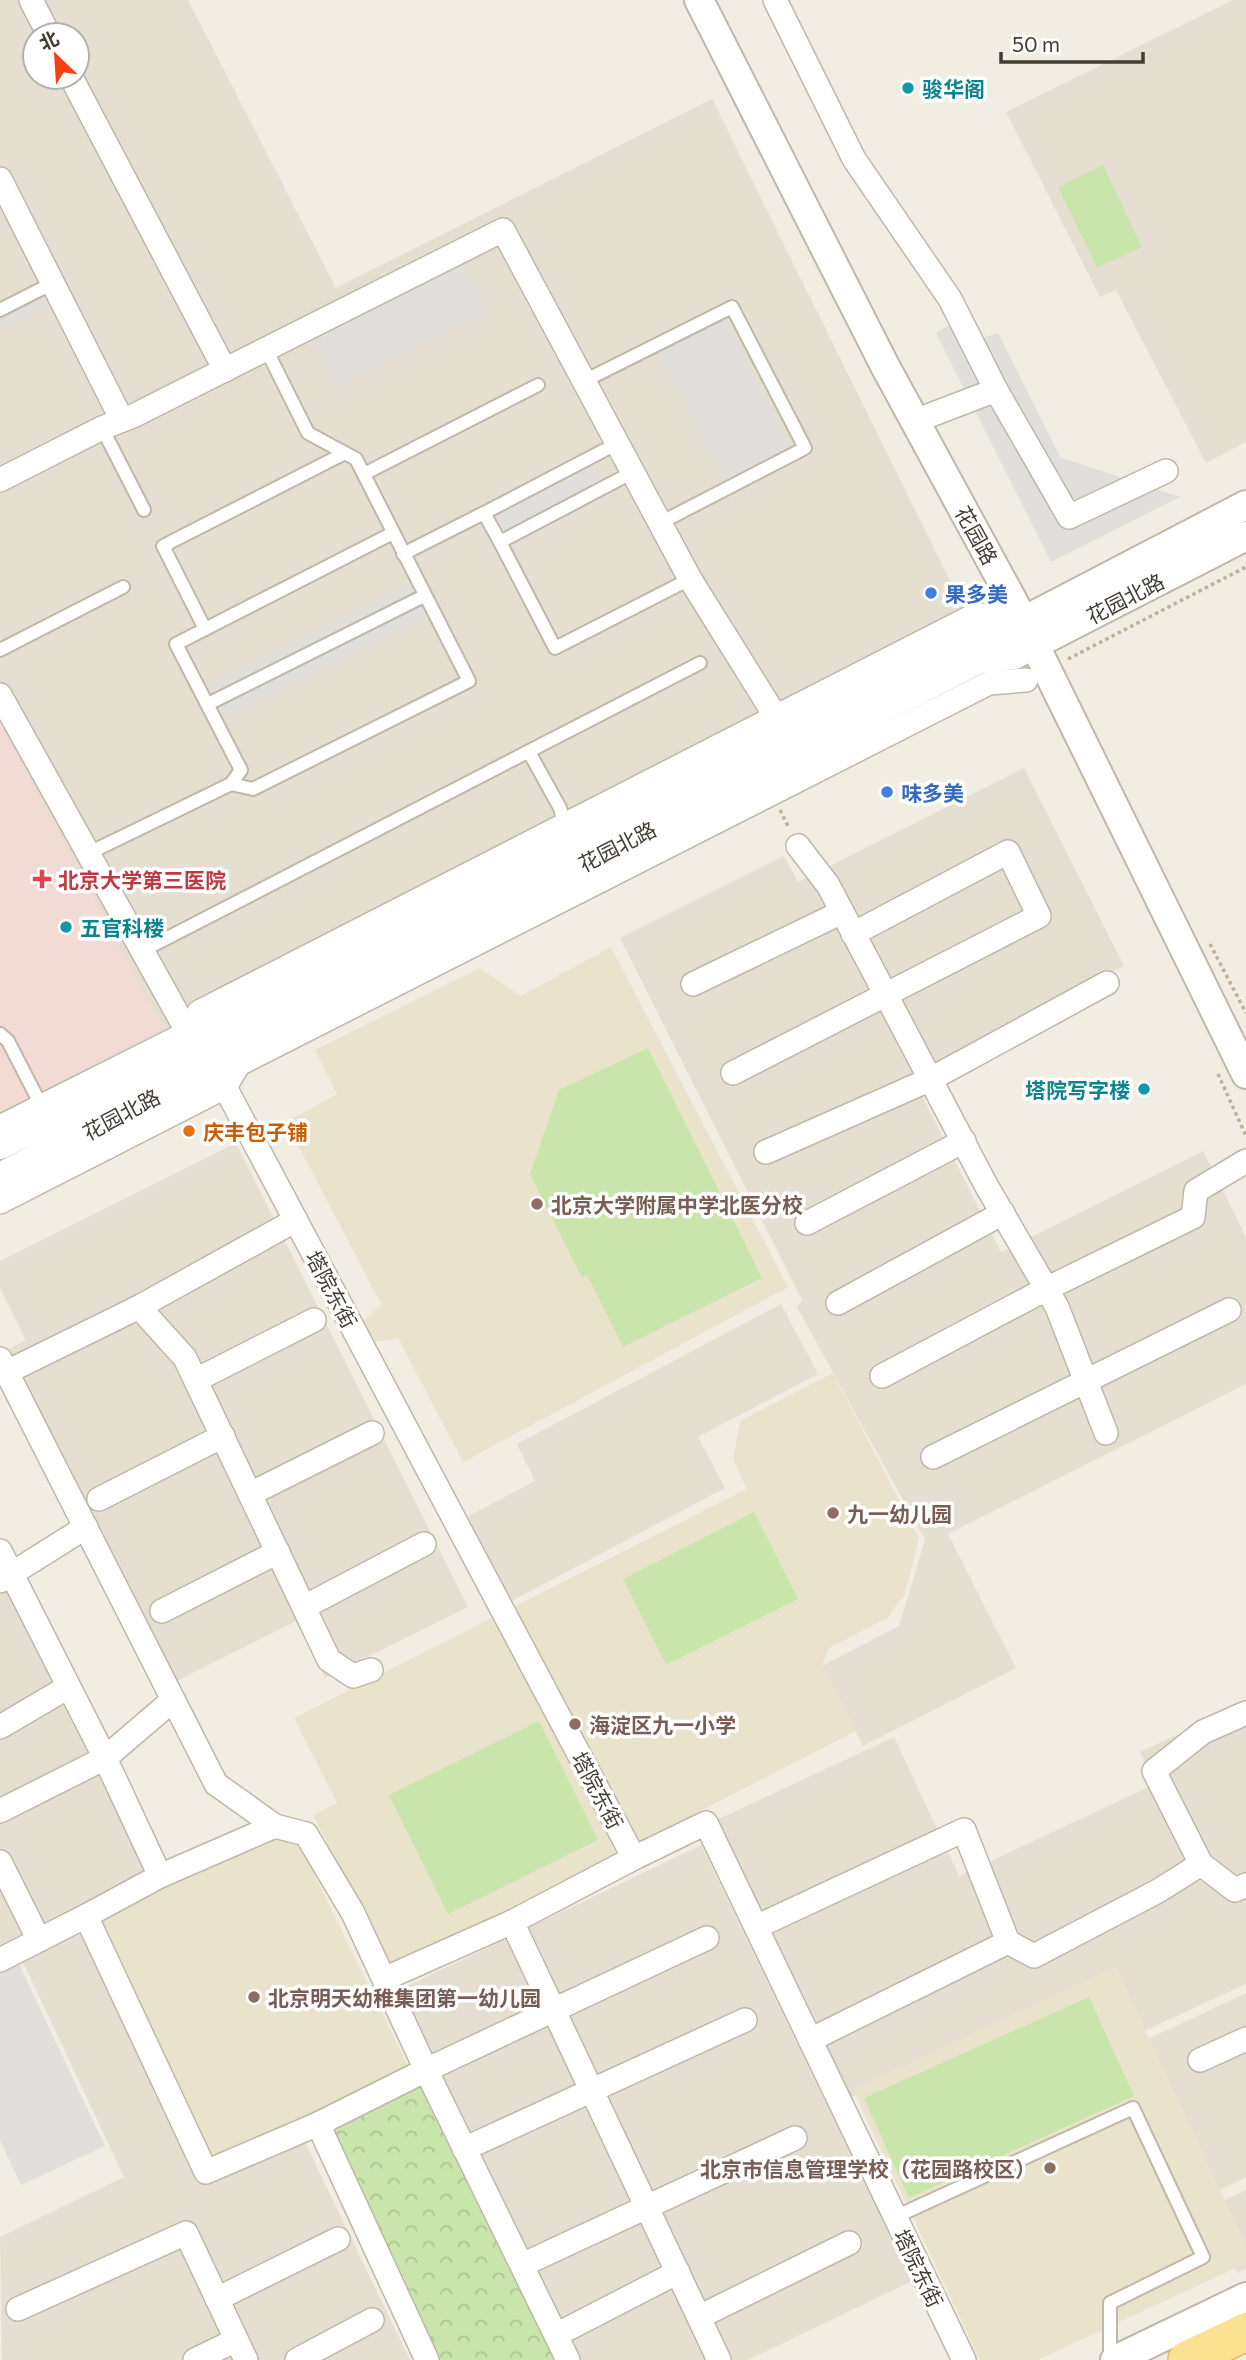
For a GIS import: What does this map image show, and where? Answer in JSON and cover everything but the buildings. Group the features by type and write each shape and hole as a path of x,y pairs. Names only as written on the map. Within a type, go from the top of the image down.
{"main road":[{"path":"1187,2360 1246,2332"}],"street":[{"path":"31,0 42,21"},
{"name":"花园路","path":"699,0 1033,654 1240,1043 1246,1074"},
{"path":"775,0 854,159 950,299 996,390 1069,517 1166,471"},
{"path":"78,91 225,370"},
{"path":"0,179 52,283 112,424"},
{"path":"0,480 503,230 690,579 777,726 973,616 993,615"},
{"path":"915,421 996,390"},
{"name":"花园北路","path":"1033,654 1246,505"},
{"name":"花园北路","path":"0,1177 227,1046 979,659 1033,654 1246,536"},
{"name":"花园北路","path":"206,1058 215,1024 568,833 777,726 966,640 1002,632 1033,654"},
{"name":"塔院东街","path":"3,708 89,853 296,1220 634,1858 706,1823 964,2360"},
{"path":"798,846 828,885 1003,1213 1057,1307 1106,1433"},
{"path":"733,1073 1040,916 1008,852 853,934"},
{"path":"693,984 842,912"},
{"path":"766,1152 931,1079 1107,983"},
{"path":"0,1202 206,1058"},
{"name":"花园北路","path":"0,1145 45,1113 206,1058"},
{"path":"0,1127 45,1113"},
{"path":"807,1223 964,1141"},
{"path":"882,1376 1046,1289 1193,1217 1196,1191 1246,1161"},
{"path":"838,1303 1003,1213"},
{"path":"296,1220 139,1307 3,1365 216,1784 275,1826 306,1834 353,1913 426,2070 568,2360"},
{"path":"139,1307 185,1358 329,1660 353,1676 371,1670"},
{"path":"933,1458 1229,1310"},
{"path":"196,1380 314,1320"},
{"path":"250,1494 372,1433"},
{"path":"99,1499 223,1436"},
{"path":"7,1578 86,1527"},
{"path":"304,1607 424,1544"},
{"path":"0,1551 7,1578 106,1758 160,1876"},
{"path":"162,1611 278,1552"},
{"path":"0,1727 68,1687"},
{"path":"0,1811 106,1758 173,1700"},
{"path":"1246,1713 1203,1732 1154,1770 1201,1864 1235,1890 1246,1885"},
{"path":"0,1960 160,1876 275,1826"},
{"path":"756,1927 964,1830 1008,1942 1034,1956 1158,1891 1201,1864"},
{"path":"384,1979 512,1922 634,1858"},
{"path":"0,1862 39,1940"},
{"path":"86,1916 206,2172 318,2124 426,2070 707,1938"},
{"path":"512,1922 719,2360"},
{"path":"810,2040 1008,1942"},
{"path":"464,2149 746,2020"},
{"path":"1200,2060 1246,2039"},
{"path":"318,2124 427,2360"},
{"path":"522,2265 794,2138"},
{"path":"18,2309 186,2233 241,2350 195,2360"},
{"path":"217,2299 338,2239"},
{"path":"699,2317 849,2243"},
{"path":"556,2335 678,2272"},
{"path":"1113,2360 1246,2297"},
{"path":"297,2360 372,2320"}],"lane":[{"path":"0,310 52,283"},
{"path":"584,381 732,307 805,448 660,523"},
{"path":"231,784 253,789 468,681 356,459 308,433 267,349"},
{"path":"363,474 538,384"},
{"path":"112,424 144,510"},
{"path":"403,554 618,443"},
{"path":"205,629 163,546 345,453"},
{"path":"500,542 633,472"},
{"path":"484,513 555,648 690,579"},
{"path":"89,853 231,784 241,770 176,644 393,533"},
{"path":"0,650 122,587"},
{"path":"208,704 425,596"},
{"path":"142,951 700,663"},
{"path":"529,752 560,808 568,833"},
{"path":"0,1034 8,1041 45,1113"},
{"path":"895,2217 1133,2108 1203,2257 1110,2303 1113,2360"}],"path":[{"path":"1033,654 1246,567"}],"shaded area":[{"path":"0,0 188,0 336,288 712,99 966,613 167,1037 0,731"},
{"path":"1233,0 1246,0 1246,442 1206,463 1116,290 1100,297 1006,112"},
{"path":"456,254 486,313 336,387 307,329"},
{"path":"53,283 60,298 0,329 0,310"},
{"path":"967,314 979,339 998,333 1060,457 1180,497 1051,562 936,333"},
{"path":"724,318 791,446 724,481 657,353"},
{"path":"585,451 609,496 495,556 471,510"},
{"path":"412,581 429,616 222,720 204,686"},
{"name":"北京大学第三医院","path":"0,721 167,1037 0,1119"},
{"path":"1024,768 1124,966 911,1074 1001,1252 1203,1151 1246,1237 1246,1384 948,1534 1016,1668 863,1746 822,1666 899,1626 925,1540 797,1307 802,1300 620,938 784,856 798,882"},
{"name":"北京大学附属中学北医分校","path":"611,947 788,1287 463,1462 398,1338 368,1343 359,1326 381,1304 286,1122 337,1094 315,1050 480,968 521,996"},
{"path":"236,1143 468,1607 325,1678 296,1621 157,1691 0,1354 26,1340 0,1288 0,1261"},
{"path":"781,1304 818,1374 698,1437 725,1488 508,1603 463,1519 535,1481 517,1444"},
{"name":"海淀区九一小学","path":"833,1373 919,1538 905,1594 887,1618 829,1648 822,1665 856,1731 390,1970 313,1815 337,1803 294,1718 747,1489 733,1459 740,1421"},
{"path":"0,1572 152,1872 0,1949"},
{"path":"1246,1702 1246,1984 1133,2036 1106,1978 841,2102 710,1823 894,1737 959,1876 1155,1784 1140,1752"},
{"name":"北京明天幼稚集团第一幼儿园","path":"291,1827 411,2072 216,2167 97,1921"},
{"path":"701,1845 912,2281 748,2360 579,2360 401,1989"},
{"path":"82,1933 199,2183 301,2134 410,2360 2,2360 0,2237 124,2177 23,1962"},
{"path":"17,1960 105,2146 21,2185 0,2140 0,1968"},
{"name":"北京市信息管理学校（花园路校区）","path":"1116,1967 1246,2246 1246,2263 1038,2360 980,2360 853,2090"},
{"path":"1246,1993 1246,2177 1214,2193 1142,2042"},
{"path":"1246,2190 1246,2269 1237,2273 1207,2209"}],"green space":[{"path":"1103,165 1142,247 1097,268 1058,187"},
{"path":"648,1048 762,1278 623,1347 587,1275 582,1278 530,1174 559,1090"},
{"path":"754,1512 798,1599 666,1665 623,1579"},
{"path":"539,1721 598,1840 448,1914 389,1795"},
{"path":"1089,1997 1134,2096 909,2198 864,2098"},
{"path":"433,2079 566,2360 418,2360 311,2138"}],"place":[{"name":"骏华阁","path":"908,88"},
{"name":"果多美","path":"931,593"},
{"name":"味多美","path":"887,792"},
{"name":"北京大学第三医院","path":"42,879"},
{"name":"五官科楼","path":"66,927"},
{"name":"塔院写字楼","path":"1144,1089"},
{"name":"庆丰包子铺","path":"189,1131"},
{"name":"北京大学附属中学北医分校","path":"537,1204"},
{"name":"九一幼儿园","path":"833,1513"},
{"name":"海淀区九一小学","path":"575,1724"},
{"name":"北京明天幼稚集团第一幼儿园","path":"254,1997"},
{"name":"北京市信息管理学校（花园路校区）","path":"1050,2168"}]}
